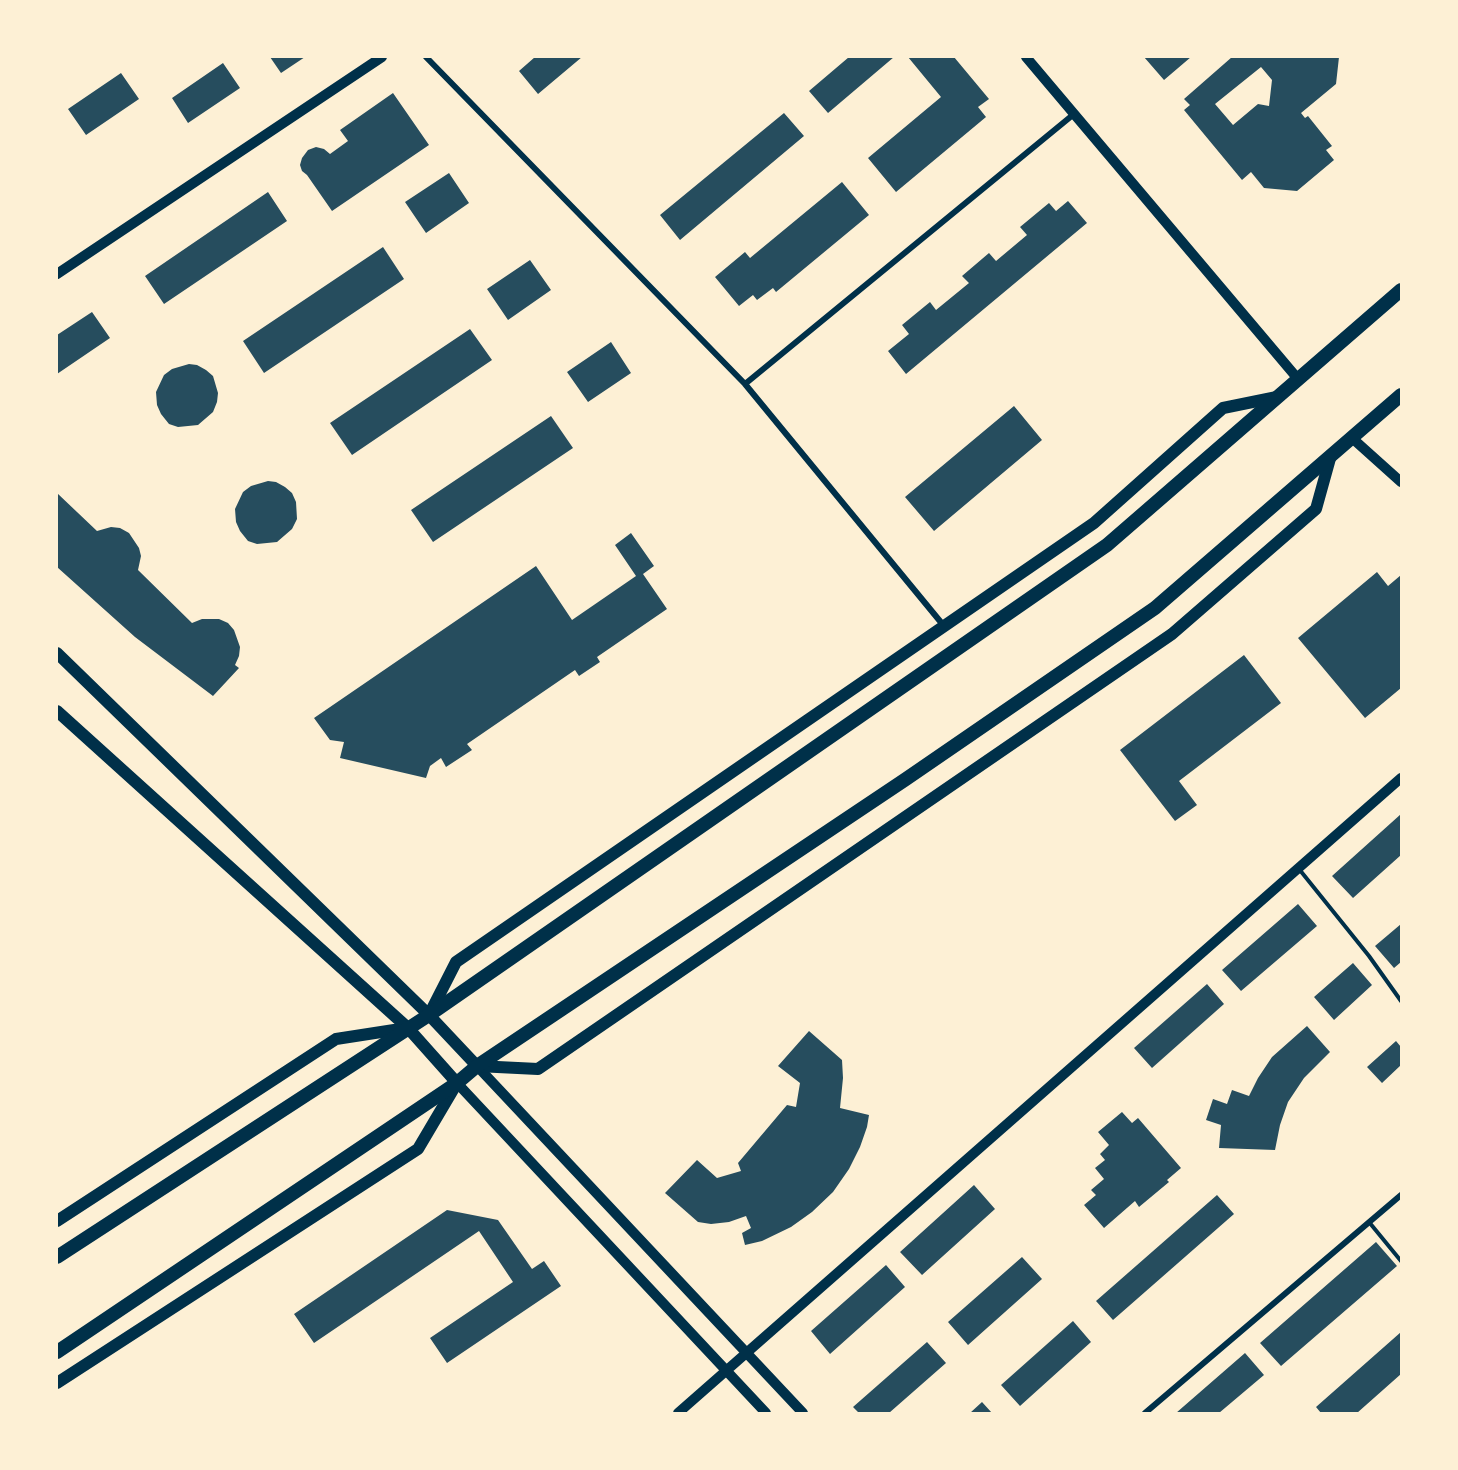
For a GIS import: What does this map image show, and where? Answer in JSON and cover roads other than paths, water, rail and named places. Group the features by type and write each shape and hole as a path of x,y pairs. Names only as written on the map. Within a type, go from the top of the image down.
{"main road":[{"path":"57,1257 429,1015 1107,545 1401,290"},
{"path":"57,1352 457,1083 477,1066 906,779 1155,608 1401,395"},
{"path":"429,1015 456,963 1094,523 1223,408 1277,397"},
{"path":"57,653 429,1015 477,1066 538,1069 1172,634 1316,509 1331,455"},
{"path":"57,711 408,1028 457,1083"},
{"path":"57,1221 336,1039 408,1028"},
{"path":"57,1383 418,1149 457,1083"}],"street":[{"path":"57,274 382,57"},
{"path":"426,57 745,384 945,626"},
{"path":"1026,57 1298,380"},
{"path":"745,384 1074,114"},
{"path":"1352,438 1401,482"},
{"path":"678,1413 1401,778"},
{"path":"477,1066 803,1413"},
{"path":"457,1083 766,1413"},
{"path":"1145,1413 1401,1195"}],"lane":[{"path":"1298,868 1369,956 1401,1001"},
{"path":"1369,1222 1401,1261"}]}
